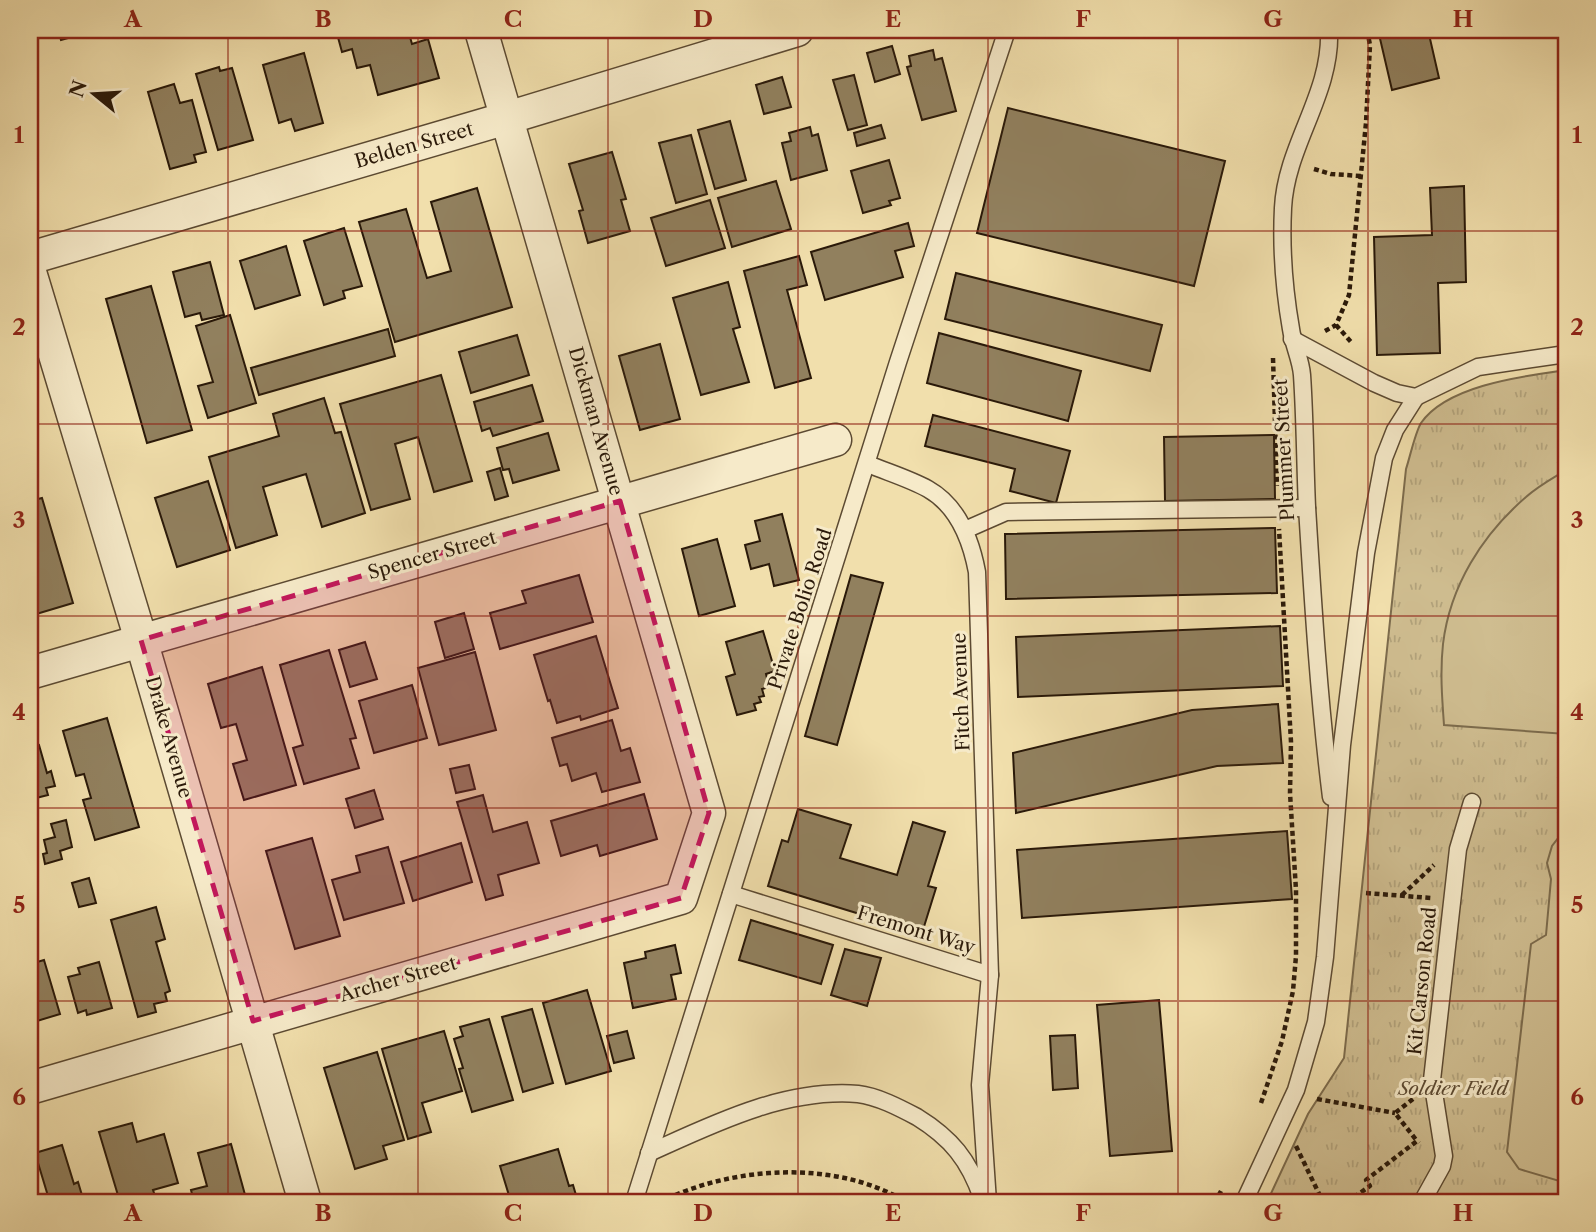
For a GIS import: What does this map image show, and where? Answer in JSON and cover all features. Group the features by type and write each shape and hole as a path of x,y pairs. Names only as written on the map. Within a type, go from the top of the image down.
{"street":[{"name":"Dickman Avenue","path":"481,30 709,813"},
{"name":"Belden Street","path":"30,258 797,30"},
{"name":"Drake Avenue","path":"30,272 305,1202"},
{"name":"Spencer Street","path":"30,673 835,440"},
{"name":"Archer Street","path":"30,1088 681,898 709,813"}],"lane":[{"name":"Private Bolio Road","path":"634,1202 898,362 1007,30"},
{"name":"Plummer Street","path":"1329,30 1330,44 1322,85 1292,163 1285,187 1283,218 1286,298 1302,371 1307,508 1324,744 1335,834"},
{"path":"1293,339 1374,383 1396,393 1416,397 1478,368 1566,354"},
{"name":"Plummer Street","path":"1244,1202 1296,1090 1309,1052 1319,1001 1349,685 1366,552 1375,497 1392,438 1403,414 1416,397"},
{"name":"Fitch Avenue","path":"867,464 929,489 942,500 965,530 977,572 990,975"},
{"path":"965,530 1006,512 1307,508"},
{"name":"Kit Carson Road","path":"1422,1202 1444,1156 1432,1080 1458,849 1472,802"},
{"name":"Fremont Way","path":"731,894 990,975 980,1085 986,1202"},
{"path":"649,1153 754,1110 826,1094 860,1094 901,1108 948,1139 965,1158 986,1202"}],"path":[{"path":"1314,350 1325,329 1336,325 1349,295 1361,176 1369,58 1367,30"},
{"path":"1292,163 1331,174 1361,176"},
{"path":"1259,1111 1282,1041 1293,992 1296,956 1296,890 1290,793 1291,742 1277,508 1273,354"},
{"path":"1366,892 1452,900"},
{"path":"1296,1090 1323,1101 1395,1113"},
{"path":"1293,1138 1323,1202"},
{"path":"1347,1202 1370,1186 1366,1180 1418,1141 1440,1169"},
{"path":"660,1202 685,1189 716,1180 781,1173 820,1174 857,1180 887,1190 906,1202"},
{"path":"1215,1202 1227,1179"}],"highlighted area":[{"path":"620,501 709,813 681,898 253,1021 141,640"}],"green space":[{"name":"Soldier Field","path":"1566,370 1566,1202 1267,1202 1308,1114 1344,1058 1406,469 1417,433 1421,423 1433,410 1467,391 1509,379"},
{"path":"1566,470 1566,734 1444,725 1441,674 1443,644 1453,602 1461,582 1482,545 1510,512 1535,489"},
{"path":"1566,828 1566,1183 1519,1169 1507,1152 1531,944 1546,935 1551,879 1547,863 1552,846"}],"building":[{"path":"58,30 73,30 75,36 61,40"},
{"path":"336,30 408,30 412,44 428,39 439,78 378,95 370,65 357,68 352,49 342,52"},
{"path":"1378,30 1428,30 1439,78 1392,90"},
{"path":"892,46 900,74 875,82 867,53"},
{"path":"933,50 935,60 942,58 956,111 922,120 907,67 911,66 909,56"},
{"path":"304,53 323,123 295,131 291,119 279,123 263,65"},
{"path":"219,67 220,71 232,68 253,140 218,150 196,74"},
{"path":"854,75 867,125 848,130 833,80"},
{"path":"782,77 791,107 764,114 756,85"},
{"path":"174,84 180,103 192,100 206,152 194,155 196,162 170,169 148,92"},
{"path":"1008,108 1225,161 1194,286 977,233"},
{"path":"730,121 746,180 715,189 698,130"},
{"path":"881,125 885,138 857,146 854,133"},
{"path":"810,127 812,136 818,134 827,170 791,180 782,143 791,141 789,133"},
{"path":"691,135 707,194 676,203 659,143"},
{"path":"612,152 626,199 621,200 630,231 588,243 579,211 583,210 569,164"},
{"path":"889,160 900,198 889,201 891,205 863,213 851,171"},
{"path":"776,181 791,229 732,247 718,198"},
{"path":"1464,186 1466,282 1438,283 1440,353 1377,355 1374,237 1432,235 1430,188"},
{"path":"477,188 512,307 395,342 359,222 406,209 427,278 451,271 431,202"},
{"path":"710,200 725,248 666,266 651,218"},
{"path":"908,223 914,246 895,251 903,277 825,300 811,252"},
{"path":"344,228 362,286 343,291 345,298 324,305 304,241"},
{"path":"286,246 300,295 255,309 240,261"},
{"path":"799,256 807,285 787,290 811,378 775,388 744,271"},
{"path":"210,262 224,315 202,320 200,313 185,317 173,272"},
{"path":"956,273 1162,325 1150,371 945,319"},
{"path":"728,282 740,327 733,329 749,382 701,395 673,298"},
{"path":"151,286 192,430 147,443 106,299"},
{"path":"230,315 256,403 208,418 198,386 213,382 196,326"},
{"path":"388,329 395,356 259,395 251,368"},
{"path":"939,333 1081,371 1068,421 927,383"},
{"path":"517,335 529,375 471,393 459,352"},
{"path":"660,344 680,419 640,430 619,356"},
{"path":"441,375 472,481 434,492 418,437 395,444 410,499 371,510 340,404"},
{"path":"532,385 543,421 493,436 490,428 482,431 474,402"},
{"path":"324,398 335,433 341,432 365,513 322,527 306,474 263,487 277,535 236,548 209,457 279,436 273,414"},
{"path":"933,415 1070,451 1056,503 1010,491 1015,469 925,446"},
{"path":"548,433 559,470 513,483 509,469 503,470 497,448"},
{"path":"1274,435 1275,499 1165,501 1164,437"},
{"path":"500,468 508,496 495,500 487,472"},
{"path":"208,481 230,550 177,567 155,498"},
{"path":"42,498 73,603 33,615 30,604 30,501"},
{"path":"782,514 799,580 774,586 769,564 751,569 745,545 760,541 755,521"},
{"path":"1275,528 1277,593 1006,599 1005,534"},
{"path":"717,539 735,606 699,616 682,549"},
{"path":"579,575 593,622 500,649 490,613 526,603 522,591"},
{"path":"851,575 883,583 837,745 805,736"},
{"path":"464,613 474,649 445,658 435,622"},
{"path":"1280,626 1283,686 1018,697 1016,637"},
{"path":"763,631 775,671 766,674 769,687 762,689 764,696 759,697 761,702 754,704 756,710 737,715 726,677 735,674 726,642"},
{"path":"596,636 618,708 581,720 580,716 557,723 534,655"},
{"path":"365,642 377,679 350,687 339,650"},
{"path":"329,650 356,738 350,739 359,768 304,784 293,748 303,745 280,665"},
{"path":"475,652 496,730 439,745 418,668"},
{"path":"262,667 296,785 244,800 233,764 247,760 236,724 221,728 208,684"},
{"path":"412,685 427,738 374,753 359,701"},
{"path":"1278,704 1283,763 1217,766 1016,813 1013,753 1192,710"},
{"path":"107,718 139,827 95,840 83,800 91,798 84,774 76,776 63,731"},
{"path":"612,720 621,751 630,748 640,782 602,792 596,773 572,781 567,764 560,766 552,738"},
{"path":"39,745 47,773 51,771 55,786 46,788 48,795 32,799 30,748"},
{"path":"469,765 475,789 456,793 450,769"},
{"path":"374,790 383,819 355,828 346,799"},
{"path":"644,794 657,839 600,856 597,845 561,856 551,821"},
{"path":"483,795 493,832 527,822 539,863 498,875 503,895 486,900 457,802"},
{"path":"798,809 851,825 840,858 897,875 913,822 945,832 928,886 936,888 922,933 768,886 782,840 788,842"},
{"path":"66,820 72,847 60,851 62,859 45,864 43,854 47,853 44,840 55,837 51,824"},
{"path":"1287,831 1292,899 1022,918 1017,850"},
{"path":"312,838 340,936 295,949 266,851"},
{"path":"461,843 472,882 413,901 401,862"},
{"path":"388,847 404,903 344,920 332,880 360,872 356,856"},
{"path":"89,878 96,903 79,907 72,883"},
{"path":"156,907 165,939 156,942 170,991 165,993 167,1001 154,1004 156,1012 138,1017 111,920"},
{"path":"751,920 833,945 821,984 739,960"},
{"path":"675,945 681,973 671,975 676,999 633,1008 624,963 646,958 645,952"},
{"path":"845,949 881,958 867,1006 831,995"},
{"path":"44,960 60,1014 37,1021 30,994 30,964"},
{"path":"99,962 112,1008 87,1015 86,1010 78,1013 68,977 80,974 78,968"},
{"path":"587,990 611,1071 566,1084 543,1003"},
{"path":"1159,1000 1172,1151 1110,1156 1097,1005"},
{"path":"532,1009 553,1083 523,1092 502,1017"},
{"path":"489,1019 513,1100 472,1112 459,1069 463,1068 454,1039 463,1036 460,1027"},
{"path":"444,1031 462,1091 422,1103 431,1132 408,1139 382,1049"},
{"path":"627,1031 634,1058 614,1063 607,1036"},
{"path":"1075,1035 1078,1088 1053,1090 1050,1036"},
{"path":"377,1052 404,1140 383,1146 387,1159 355,1169 324,1068"},
{"path":"132,1123 137,1142 164,1134 178,1183 153,1190 157,1202 120,1202 99,1132"},
{"path":"231,1144 247,1202 194,1202 191,1190 207,1186 198,1153"},
{"path":"62,1145 74,1184 78,1182 84,1202 57,1202 55,1194 48,1196 35,1153"},
{"path":"558,1149 569,1186 573,1185 578,1202 511,1202 500,1166"}]}
